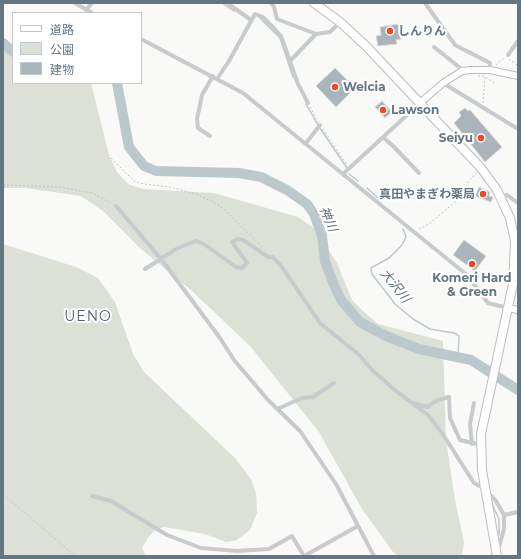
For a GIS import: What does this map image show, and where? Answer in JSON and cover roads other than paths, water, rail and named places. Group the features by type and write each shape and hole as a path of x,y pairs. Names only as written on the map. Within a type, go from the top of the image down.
{"highway":[{"path":"314,3 340,22 366,46 481,168 501,197 510,218 515,241 515,270 508,308 476,444 497,555"}],"street":[{"path":"75,3 90,12"},
{"path":"86,10 92,3"},
{"path":"227,3 251,20"},
{"path":"271,3 277,19 316,34 330,32 340,22"},
{"path":"425,3 455,45 490,62 490,69"},
{"path":"210,136 198,128 197,119 202,95 229,60 255,14 263,17 281,36 298,84 308,103"},
{"path":"290,61 316,34"},
{"path":"142,40 243,93 467,276 488,303 518,310"},
{"path":"508,55 518,41"},
{"path":"434,47 467,70"},
{"path":"343,174 420,103 454,75 467,70 490,69 518,76"},
{"path":"443,83 518,129"},
{"path":"306,143 319,126"},
{"path":"383,137 418,173"},
{"path":"501,197 507,195 518,204"},
{"path":"116,206 162,259 220,338 234,360 277,409 300,432 314,450 336,484 374,556"},
{"path":"144,269 178,248 196,241 204,244 236,267 242,268 247,263 245,258 232,242 238,239 243,240 268,257 273,257 320,323 359,355 372,370 435,423 474,483 485,490 496,501 504,515 503,540 497,555"},
{"path":"277,409 302,398 313,397 334,384"},
{"path":"409,401 427,408 436,401 449,397 450,418 460,440 476,444"},
{"path":"474,403 470,424 476,444"},
{"path":"92,496 111,501 168,536 201,548 237,551 269,549 292,536 304,556 358,526"},
{"path":"504,515 518,512"}],"waterway":[{"name":"大沢川","path":"222,3 234,11"},
{"name":"大沢川","path":"259,17 280,38 293,77"},
{"name":"神川","path":"3,43 12,51"},
{"name":"神川","path":"117,84 129,147 144,166 156,171 239,173 261,177 287,190 307,204 314,214 322,236 325,261 334,285 341,300 360,322 386,336 419,349 471,360 518,390"},
{"name":"大沢川","path":"306,104 318,125"},
{"name":"大沢川","path":"320,128 347,168"},
{"name":"大沢川","path":"349,174 358,181"},
{"name":"大沢川","path":"367,188 379,199"},
{"name":"大沢川","path":"403,229 406,237 402,245 389,258 371,268 372,274 395,304 413,319 430,329 454,333 459,336 458,358"},
{"path":"492,504 499,519 499,535"},
{"path":"491,556 493,552"}],"place":[{"name":"しんりん","path":"390,31"},
{"name":"Welcia","path":"335,87"},
{"name":"Lawson","path":"383,110"},
{"name":"Seiyu","path":"481,138"},
{"name":"真田やまぎわ薬局","path":"483,194"},
{"name":"Komeri Hard & Green","path":"472,264"}],"district":[{"name":"UENO","path":"88,317"}]}
